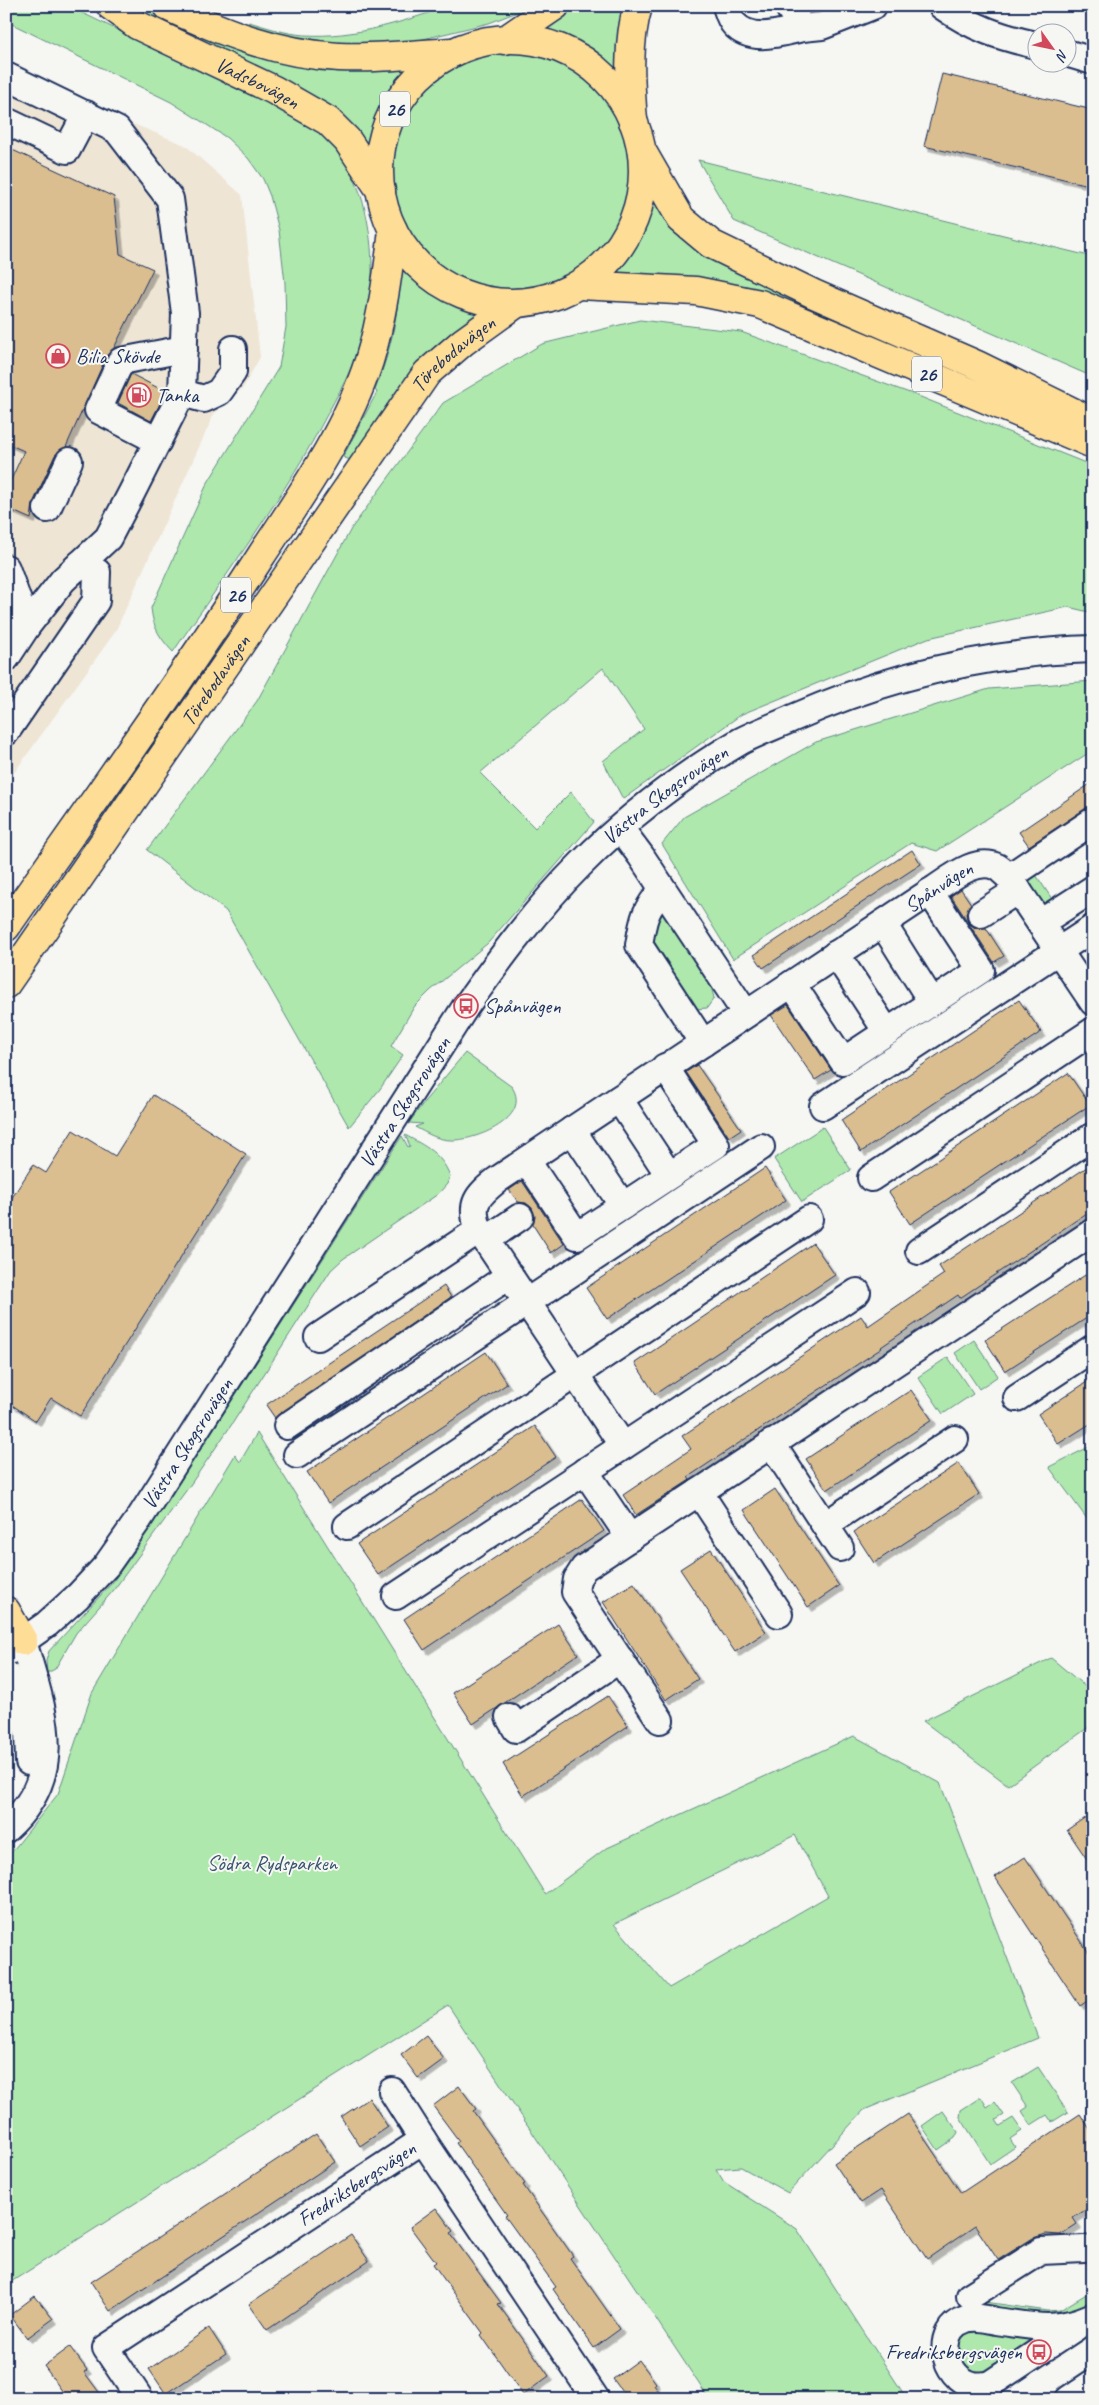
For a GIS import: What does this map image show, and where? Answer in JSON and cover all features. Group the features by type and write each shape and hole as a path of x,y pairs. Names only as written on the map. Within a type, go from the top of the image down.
{"main road":[{"name":"Vadsbovägen","path":"111,6 137,25 274,90 328,121 347,140 381,190"},
{"name":"Vadsbovägen","path":"167,6 247,40 290,52 340,57 454,52"},
{"path":"505,40 555,6"},
{"path":"633,120 630,76 634,17 638,6"},
{"name":"26","path":"505,40 545,44 582,60 612,86 633,120 641,149 642,187 635,216 626,237 613,256 597,272 578,285 549,298 517,303 480,299 444,285 415,261 393,230 381,190 379,174 382,149 395,109 414,82 454,52 488,42 505,40"},
{"name":"26","path":"641,149 681,219 712,244 814,294 977,365 1093,422"},
{"name":"Törebodavägen","path":"6,927 227,609 311,478 348,412 368,362 383,301 393,230"},
{"name":"26","path":"578,285 696,291 760,304 1093,444"},
{"name":"Törebodavägen","path":"6,984 427,373 479,330 517,303"},
{"path":"6,1611 15,1647"}],"street":[{"path":"726,6 734,24 749,35 774,34 822,26 872,6"},
{"path":"788,6 802,28"},
{"path":"942,6 965,22 1026,44"},
{"path":"1076,56 1093,60"},
{"path":"6,76 117,130 170,199 184,313 182,393 108,538 80,564 51,596 27,626 6,658"},
{"path":"6,121 67,150 86,114"},
{"path":"182,393 204,399 219,392 232,372 233,349"},
{"path":"158,441 98,410 121,361 184,350"},
{"path":"47,509 69,461"},
{"path":"6,732 96,601 97,572 80,564"},
{"path":"6,568 27,626"},
{"name":"Västra Skogsrovägen","path":"15,1647 64,1609 106,1566 144,1511 466,1006 504,953 544,903 580,864 620,828 683,778 743,740 818,707 887,682 975,660 1044,651 1093,649"},
{"path":"981,914 1013,883 1093,821"},
{"path":"620,828 746,1014"},
{"name":"Spånvägen","path":"623,1446 483,1235 474,1216 474,1204 482,1192 665,1067 930,892 968,868 982,863 997,867 1013,883 1093,1002"},
{"path":"1040,923 1093,889"},
{"path":"663,890 653,900 643,916 639,945 704,1043"},
{"path":"792,984 843,1061 981,970 930,892"},
{"path":"884,924 932,1002"},
{"path":"823,1106 1093,928"},
{"path":"836,954 887,1032"},
{"path":"871,1178 1093,1031"},
{"path":"527,1161 577,1236 716,1144 665,1067"},
{"path":"618,1099 670,1175"},
{"path":"572,1130 623,1206"},
{"path":"919,1252 1093,1136"},
{"path":"297,1455 761,1147"},
{"path":"318,1337 483,1235 520,1217"},
{"path":"347,1526 809,1219"},
{"path":"660,1720 575,1592 577,1579 584,1568 1093,1232"},
{"path":"287,1426 510,1275"},
{"path":"396,1596 857,1292"},
{"path":"1017,1398 1093,1348"},
{"path":"825,1525 955,1439"},
{"path":"771,1443 840,1548"},
{"path":"585,1471 630,1538"},
{"path":"699,1492 779,1614"},
{"path":"6,1829 31,1803 39,1787 47,1748 42,1710 15,1647"},
{"path":"508,1717 516,1729 620,1659"},
{"path":"6,1674 28,1731 30,1755 20,1800 6,1824"},
{"path":"392,2091 423,2140"},
{"name":"Fredriksbergsvägen","path":"140,2399 106,2348 423,2140 596,2399"},
{"path":"1052,2269 1088,2246"},
{"path":"970,2296 1040,2251 1088,2246"},
{"path":"1092,2317 978,2392 973,2385 958,2377 948,2365 944,2350 948,2336 956,2324 967,2318 1048,2328 1073,2325 1092,2317"}],"shaded area":[{"path":"6,63 126,121 185,145 242,195 260,357 243,388 215,412 115,632 6,784"}],"green space":[{"path":"6,6 68,6 303,120 327,140 345,163 359,189 367,219 372,275 370,303 365,331 354,362 312,443 275,504 173,652 158,632 153,621 151,608 207,484 279,367 286,327 285,283 279,230 270,196 263,179 248,158 227,138 171,102 6,21"},
{"path":"449,6 533,6 489,23 415,41 369,47 332,46 247,27 249,22 305,35 342,34 378,28"},
{"path":"572,6 629,6 621,74 615,77 580,51 550,38 539,36 536,29"},
{"path":"145,8 187,26 421,68 393,103 376,145 370,147 351,124 323,101 142,13"},
{"path":"501,53 525,53 548,58 570,67 598,88 613,106 624,127 631,150 633,173 631,196 624,219 613,240 598,258 570,279 548,288 525,293 501,293 478,288 456,279 437,266 420,249 407,230 398,208 393,185 393,161 398,138 407,116 420,97 437,80 456,67 478,58"},
{"path":"698,160 1093,257 1093,377 734,221"},
{"path":"648,203 656,204 666,220 687,243 716,263 820,310 817,315 606,277 632,243"},
{"path":"407,262 423,278 450,296 481,308 483,315 454,331 420,361 407,376 350,460 343,457 377,392 375,390 394,330 400,266"},
{"path":"640,320 741,332 918,396 1093,466 1093,613 1068,607 928,638 742,714 623,799 603,761 644,729 603,668 480,773 535,828 571,792 594,822 488,943 430,991 414,1007 391,1046 403,1055 380,1089 349,1127 226,911 147,850 257,701 351,529 443,403 542,344"},
{"path":"1093,681 1093,750 937,851 911,843 733,959 662,844 684,817 816,742 989,689"},
{"path":"1034,872 1054,902 1049,905 1041,905 1027,880"},
{"path":"659,906 711,986 714,998 707,1008 695,1009 648,943"},
{"path":"465,1053 512,1087 516,1098 514,1108 508,1118 487,1132 451,1140 428,1134 415,1127 423,1124 409,1123 424,1102"},
{"path":"823,1127 851,1170 802,1202 774,1159"},
{"path":"405,1135 432,1151 442,1161 450,1176 447,1184 438,1194 343,1259 331,1270 232,1424 188,1488 113,1591 76,1633 55,1669 47,1673 46,1661 49,1651 112,1583 137,1548 402,1136 408,1147 410,1146"},
{"path":"974,1340 998,1376 979,1389 955,1353"},
{"path":"948,1357 973,1394 943,1414 918,1377"},
{"name":"Södra Rydsparken","path":"257,1433 545,1894 605,1849 854,1736 940,1783 1038,2038 864,2110 788,2193 741,2167 716,2169 724,2182 797,2229 907,2399 709,2399 448,2005 6,2285 6,1859 58,1794 92,1693 235,1455 240,1462","holes":["795,1835 828,1896 669,1988 614,1924"]},
{"path":"1093,1445 1093,1527 1049,1467"},
{"path":"1051,1658 1093,1693 1093,1724 1008,1785 923,1721"},
{"path":"1038,2067 1068,2112 1052,2122 1047,2115 1031,2125 1022,2111 1028,2107 1012,2083"},
{"path":"981,2097 987,2107 995,2102 1004,2115 996,2120 1000,2126 1013,2118 1022,2131 1010,2139 1015,2147 990,2164 960,2117 961,2110"},
{"path":"943,2111 958,2132 955,2138 938,2150 922,2126"},
{"path":"1093,2290 1093,2302 1076,2313 1055,2319 977,2305 985,2302 1047,2311 1060,2310"},
{"path":"976,2328 1042,2335 1014,2358 990,2371 978,2373 969,2371 962,2362 959,2352 963,2336"}],"building":[{"path":"942,74 1093,110 1093,186 924,146"},
{"name":"Bilia Skövde","path":"6,147 114,197 120,254 153,269 114,348 107,355 66,447 55,455 33,503 31,519 6,508 6,491 24,451 6,443"},
{"path":"131,374 166,392 151,421 118,403"},
{"path":"1093,782 1093,805 1029,846 1019,832"},
{"path":"912,850 921,864 763,968 754,955"},
{"path":"961,889 971,904 966,914 968,922 975,928 986,928 1004,956 994,962 951,896"},
{"path":"1019,1000 1041,1032 861,1152 841,1120"},
{"path":"788,1005 831,1070 815,1080 771,1015"},
{"path":"697,1065 741,1129 729,1137 686,1072"},
{"path":"1068,1073 1090,1105 910,1224 889,1192"},
{"path":"153,1095 246,1154 80,1416 51,1398 36,1421 6,1401 6,1207 33,1165 46,1173 73,1130 115,1156"},
{"path":"1093,1163 1093,1209 960,1298 958,1295 688,1477 690,1480 636,1515 623,1495 691,1449 682,1436 861,1316 868,1326 944,1274 939,1266"},
{"path":"765,1168 786,1200 607,1319 586,1288"},
{"path":"522,1181 564,1244 551,1253 533,1225 535,1216 532,1208 526,1203 518,1202 509,1190"},
{"path":"813,1243 835,1275 655,1394 635,1363"},
{"path":"1093,1270 1093,1314 1005,1371 985,1340"},
{"path":"444,1286 451,1297 275,1418 266,1405"},
{"path":"486,1352 507,1384 328,1503 307,1472"},
{"path":"1093,1378 1093,1422 1058,1444 1038,1414"},
{"path":"911,1390 932,1420 827,1490 806,1459"},
{"path":"535,1426 556,1457 378,1575 357,1544"},
{"path":"959,1463 979,1494 874,1563 854,1532"},
{"path":"775,1489 839,1586 808,1607 744,1510"},
{"path":"582,1499 604,1531 424,1650 404,1619"},
{"path":"711,1549 766,1632 735,1652 680,1569"},
{"path":"634,1583 698,1679 666,1700 603,1602"},
{"path":"558,1624 578,1654 473,1724 453,1693"},
{"path":"608,1696 628,1726 523,1796 503,1764"},
{"path":"1093,1812 1093,1868 1067,1830"},
{"path":"1025,1857 1093,1959 1093,1997 1080,2006 995,1877"},
{"path":"426,2036 444,2059 418,2078 401,2055"},
{"path":"459,2086 476,2109 473,2111 573,2256 570,2258 620,2329 594,2348 553,2289 556,2287 456,2143 459,2141 433,2106"},
{"path":"369,2098 388,2127 360,2146 341,2117"},
{"path":"908,2114 961,2193 1080,2114 1093,2134 1093,2205 1073,2218 1077,2224 1060,2235 1046,2234 1033,2238 998,2260 975,2226 927,2259 881,2190 861,2203 834,2163"},
{"path":"316,2134 335,2162 110,2311 91,2282"},
{"path":"436,2208 453,2231 450,2233 501,2303 498,2304 549,2376 523,2395 481,2335 483,2333 433,2264 436,2262 410,2227"},
{"path":"351,2235 369,2261 267,2330 249,2304"},
{"path":"35,2296 53,2319 27,2338 10,2315"},
{"path":"209,2328 226,2354 166,2394 149,2369"},
{"path":"70,2347 87,2370 84,2372 104,2399 68,2399 44,2366"},
{"path":"639,2360 656,2383 654,2385 664,2399 628,2399 613,2379"}],"place":[{"name":"Bilia Skövde","path":"58,356"},
{"name":"Tanka","path":"139,395"},
{"name":"Spånvägen","path":"466,1006"},
{"name":"Fredriksbergsvägen","path":"1039,2352"}]}
